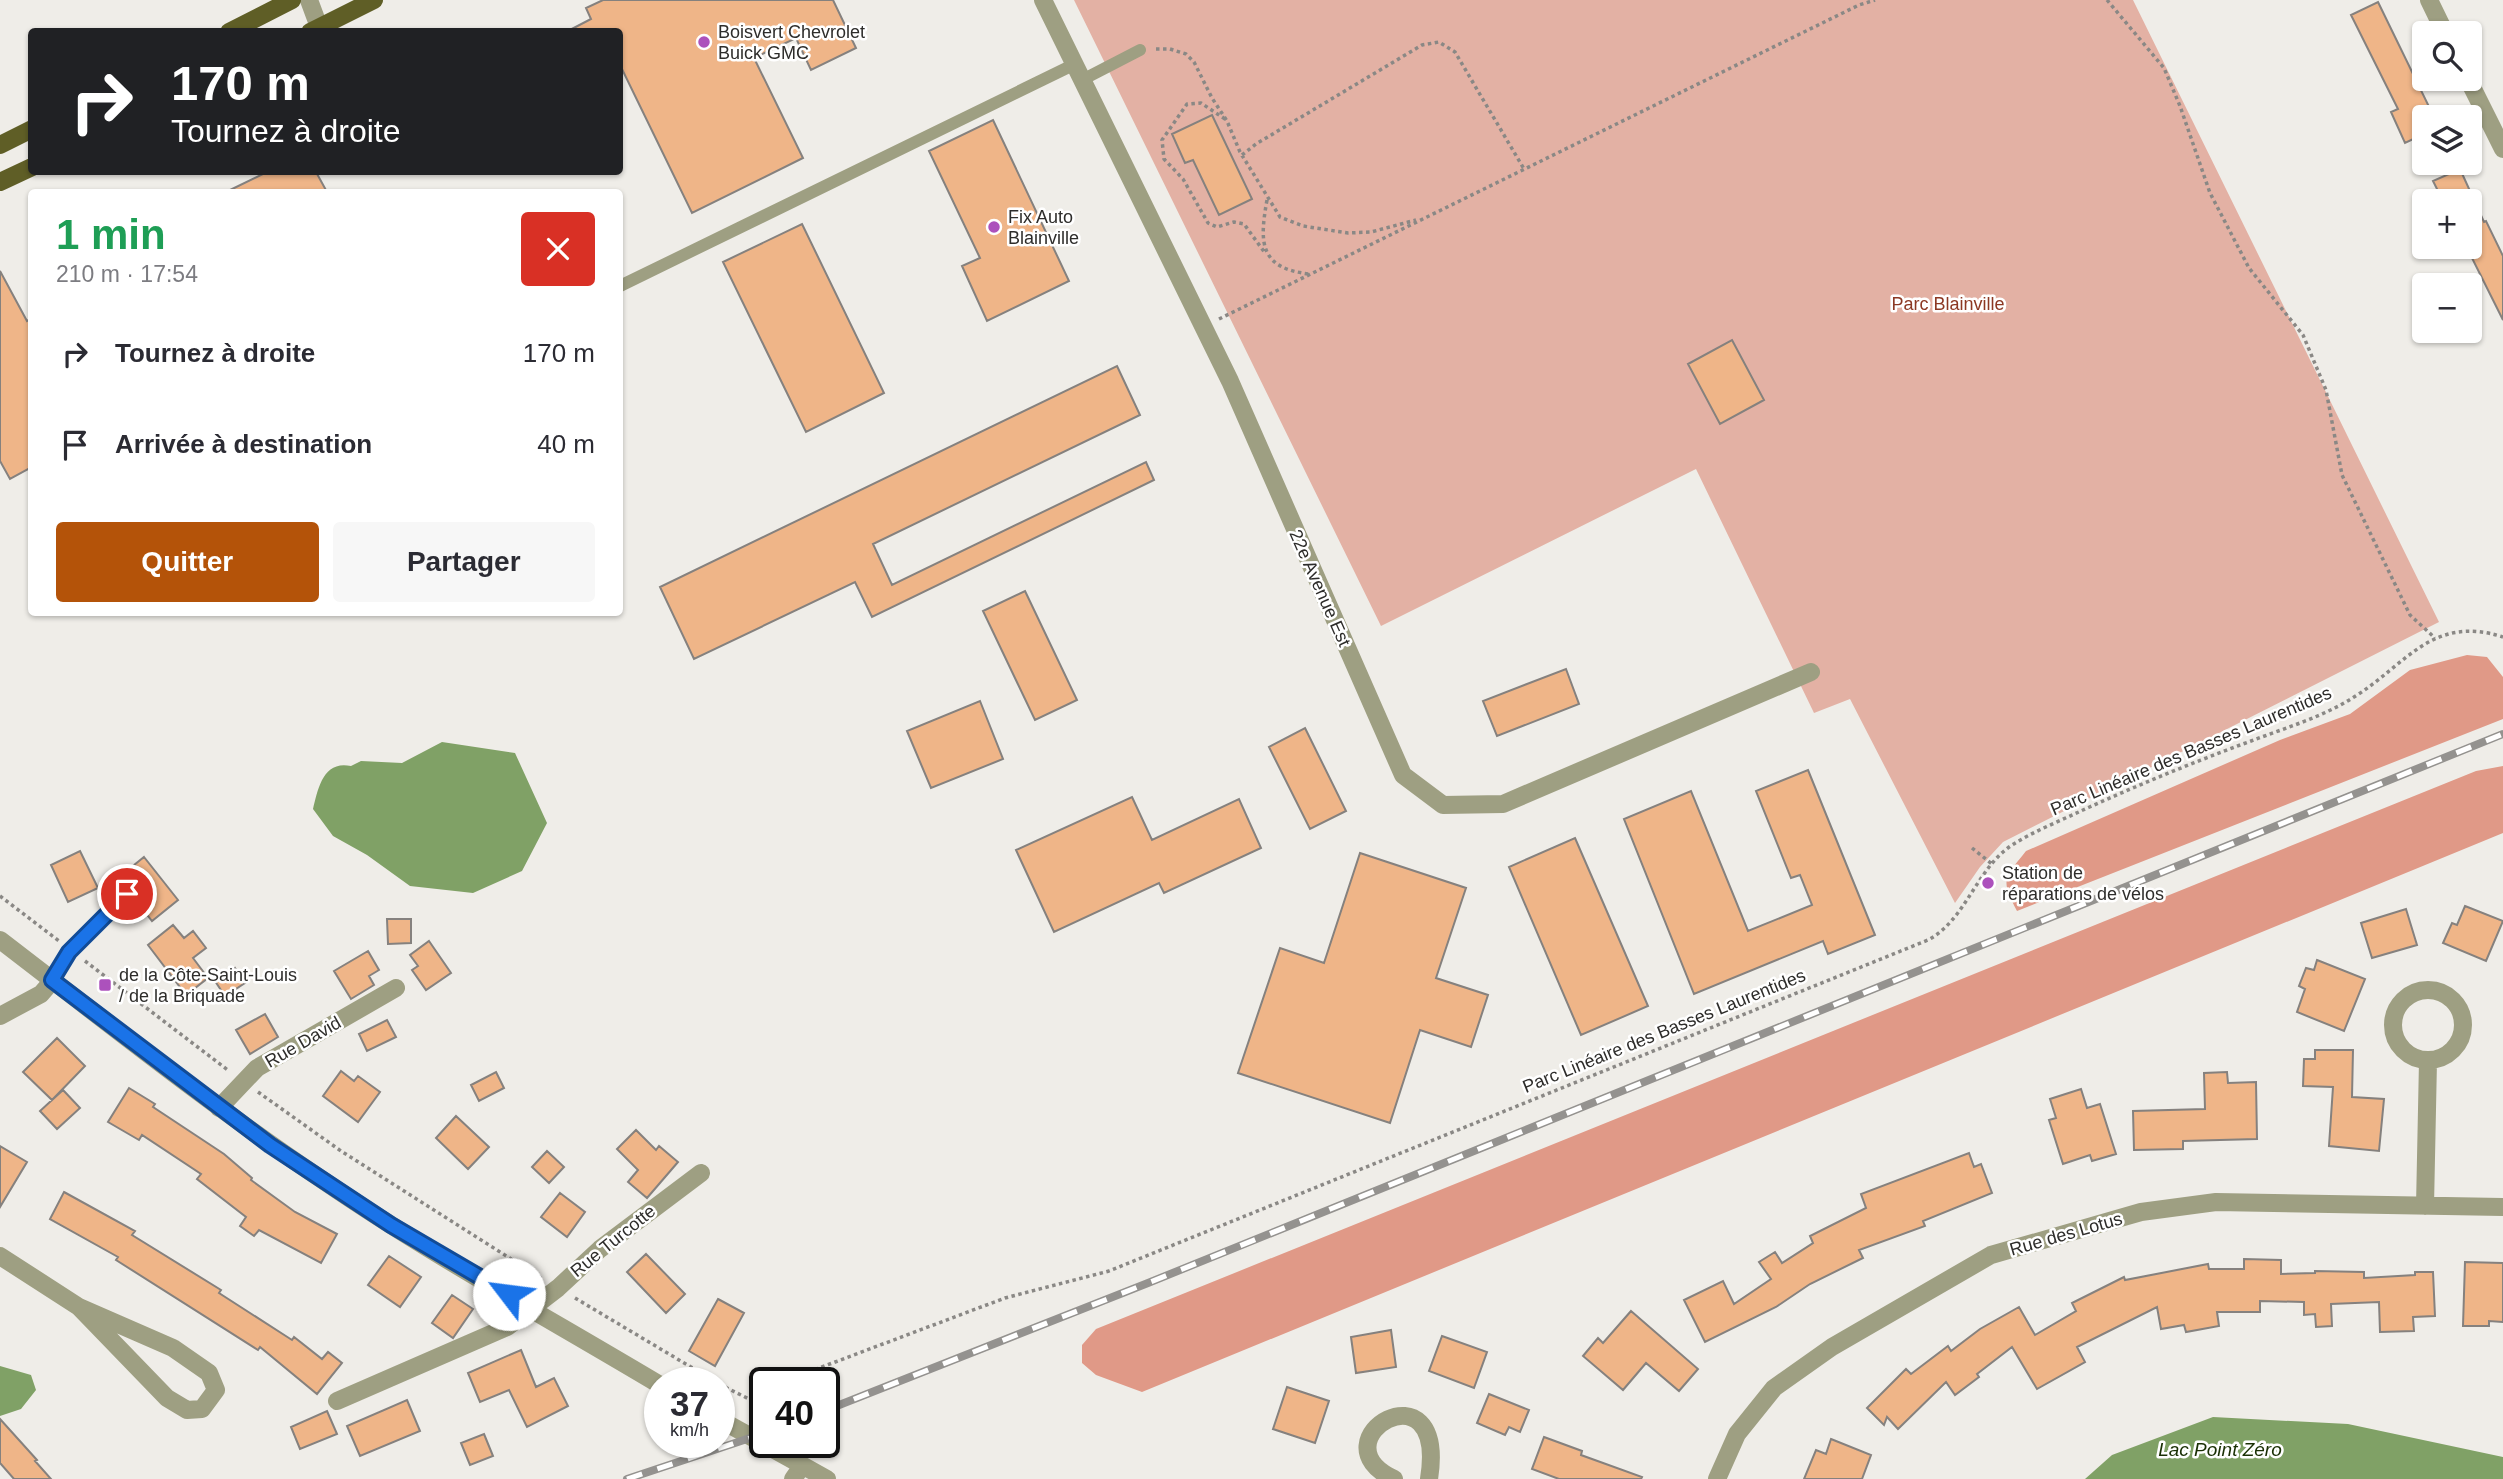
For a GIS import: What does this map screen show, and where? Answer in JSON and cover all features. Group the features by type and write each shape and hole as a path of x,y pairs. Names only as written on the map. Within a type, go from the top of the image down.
{"main road":[{"path":"237,28 292,0"},
{"path":"316,28 374,0"},
{"path":"0,145 28,131"},
{"path":"0,182 28,169"}],"street":[{"path":"309,0 314,28"},
{"name":"22e Avenue Est","path":"1043,0 1230,382 1403,775 1443,805 1503,804 1811,671"},
{"path":"2429,0 2439,21"},
{"path":"2474,91 2503,149"},
{"path":"0,940 219,1108 362,1207 644,1375"},
{"path":"0,1016 41,994 52,980"},
{"name":"Rue David","path":"219,1108 257,1068 396,988"},
{"path":"2427,989 2439,991 2455,1001 2464,1024 2462,1036 2451,1052 2428,1060 2414,1058 2403,1051 2393,1030 2395,1012 2401,1002 2416,991 2427,989"},
{"path":"2425,1206 2428,1060"},
{"name":"Rue Turcotte","path":"337,1401 507,1327 600,1249 701,1173"},
{"name":"Rue des Lotus","path":"1717,1479 1737,1434 1774,1388 1832,1347 1991,1255 2141,1212 2216,1202 2503,1207"},
{"path":"0,1256 79,1307 173,1348 209,1373 216,1390 202,1409 187,1410 167,1398 79,1307"},
{"path":"1394,1479 1374,1464 1368,1452 1368,1444 1377,1425 1388,1418 1402,1416 1420,1423 1428,1435 1432,1453 1429,1479"},
{"path":"735,1430 798,1473 827,1479"}],"lane":[{"path":"623,285 1078,72 1140,50"},
{"path":"52,980 69,952 127,894"}],"path":[{"path":"1203,327 1859,5 1875,0"},
{"path":"2107,0 2164,68 2210,193 2249,268 2303,335 2326,390 2342,475 2410,615 2435,638"},
{"path":"1242,155 1256,144 1422,46 1439,42 1455,52 1524,169"},
{"path":"1140,50 1170,49 1186,54 1194,62 1227,121 1242,155 1280,217 1303,226 1348,233 1371,232 1425,218"},
{"path":"1227,121 1201,103 1187,104 1162,140 1164,159 1183,179 1208,223 1217,227 1234,222 1244,224 1279,268 1310,275"},
{"path":"1265,253 1264,219 1267,198"},
{"name":"Parc Linéaire des Basses Laurentides","path":"822,1367 1004,1298 1109,1272 1928,940 1950,923 1992,864 2016,843 2100,802 2342,704 2435,638 2471,631 2503,638"},
{"path":"1972,848 1992,864"},
{"path":"0,896 60,942"},
{"path":"82,958 232,1073"},
{"path":"251,1087 341,1151 550,1283"},
{"path":"564,1292 691,1367"}],"green space":[{"name":"Parc Blainville","path":"1074,0 2133,0 2439,622 2003,842 1980,867 1955,903 1850,699 1814,713 1696,469 1381,626"}],"shaded area":[{"path":"2467,655 2487,657 2503,677 2503,719 2017,911 2008,892 2007,879 2026,851 2280,740 2350,714 2410,670"},
{"path":"2503,766 2503,833 1142,1392 1096,1375 1082,1363 1082,1345 1096,1329 2476,771"}],"water":[{"path":"442,742 515,753 547,823 522,871 473,893 410,886 367,855 333,836 313,809 323,778 334,767 351,766 361,761 402,763"},
{"path":"0,1366 31,1375 36,1390 21,1409 0,1416"},
{"name":"Lac Point Zéro","path":"2213,1417 2348,1424 2503,1457 2503,1479 2085,1479 2112,1455"}],"building":[{"path":"603,0 833,0 856,48 811,70 796,38 754,58 803,158 692,213 623,71 623,28 574,28 591,19 586,8"},
{"path":"2378,2 2412,72 2412,91 2421,91 2428,105 2412,105 2412,140 2405,143 2391,112 2398,109 2351,15"},
{"path":"1212,115 1252,199 1219,215 1193,160 1185,163 1172,134"},
{"path":"993,120 1069,281 987,321 962,266 980,258 929,151"},
{"path":"261,175 318,175 325,189 232,189"},
{"path":"2446,175 2463,175 2469,189 2437,189 2433,181"},
{"path":"2482,218 2503,256 2503,320 2482,273 2472,259 2482,259"},
{"path":"802,224 884,393 806,432 723,262"},
{"path":"0,271 28,320 28,469 10,479 0,461"},
{"path":"1732,340 1764,400 1720,424 1688,364"},
{"path":"1117,366 1140,415 873,544 892,585 1146,462 1154,480 872,617 855,582 694,659 660,587"},
{"path":"1025,591 1077,700 1035,720 983,611"},
{"path":"1566,669 1579,704 1497,736 1483,701"},
{"path":"980,701 1003,759 931,788 907,731"},
{"path":"1305,728 1346,811 1310,829 1269,747"},
{"path":"1808,770 1875,935 1828,954 1823,941 1694,994 1624,819 1691,791 1748,931 1812,905 1800,875 1791,878 1756,791"},
{"path":"1132,797 1152,840 1239,799 1261,848 1164,893 1159,883 1054,932 1016,850"},
{"path":"1575,838 1648,1006 1581,1035 1509,867"},
{"path":"80,851 98,888 68,902 51,865"},
{"path":"1360,853 1466,888 1436,978 1488,995 1471,1047 1420,1030 1390,1123 1238,1073 1280,948 1324,963"},
{"path":"144,857 178,900 152,921 134,898 134,888 125,886 118,878"},
{"path":"2465,906 2503,921 2486,961 2443,943 2452,923 2457,925"},
{"path":"2406,909 2417,945 2372,958 2361,923"},
{"path":"387,919 411,919 411,943 388,944"},
{"path":"173,925 184,938 193,931 206,948 193,958 208,978 186,995 148,945"},
{"path":"429,941 451,973 426,990 412,970 418,966 410,955"},
{"path":"368,951 379,970 369,976 374,985 351,999 334,971"},
{"path":"2317,960 2365,979 2344,1031 2297,1012 2305,989 2299,986 2306,968 2314,970"},
{"path":"235,968 245,983 225,996 215,981"},
{"path":"265,1014 278,1037 250,1054 236,1030"},
{"path":"387,1020 396,1037 367,1051 359,1034"},
{"path":"57,1038 85,1066 52,1100 23,1072"},
{"path":"2315,1050 2353,1050 2352,1097 2384,1099 2379,1151 2329,1146 2333,1087 2303,1086 2304,1059 2315,1059"},
{"path":"341,1071 354,1081 358,1076 380,1092 358,1122 323,1096"},
{"path":"496,1072 504,1088 479,1101 471,1085"},
{"path":"2227,1072 2228,1083 2256,1082 2257,1139 2183,1141 2183,1149 2134,1150 2133,1111 2205,1109 2204,1073"},
{"path":"129,1088 224,1154 252,1178 251,1180 295,1212 337,1234 321,1263 259,1230 254,1236 240,1226 246,1217 197,1179 201,1174 142,1135 139,1140 108,1122"},
{"path":"2081,1089 2087,1108 2100,1104 2116,1154 2092,1161 2090,1155 2063,1164 2049,1120 2056,1118 2050,1099"},
{"path":"63,1090 80,1108 57,1129 40,1111"},
{"path":"456,1116 489,1147 468,1169 436,1138"},
{"path":"636,1130 656,1150 659,1146 678,1162 647,1198 628,1182 638,1170 617,1149"},
{"path":"0,1146 27,1162 0,1207"},
{"path":"547,1151 564,1167 549,1183 532,1167"},
{"path":"1969,1153 1974,1167 1981,1164 1992,1193 1923,1221 1925,1226 1859,1250 1863,1258 1810,1284 1776,1307 1705,1342 1684,1300 1723,1281 1734,1304 1771,1279 1759,1262 1775,1252 1782,1263 1813,1243 1810,1236 1866,1208 1861,1194"},
{"path":"64,1192 135,1231 132,1235 221,1290 219,1293 292,1340 294,1337 322,1359 328,1352 342,1363 317,1394 260,1347 258,1350 116,1260 118,1257 50,1219"},
{"path":"560,1193 585,1212 567,1237 541,1217"},
{"path":"646,1254 685,1294 666,1313 627,1272"},
{"path":"389,1256 421,1277 400,1307 368,1285"},
{"path":"2244,1259 2281,1260 2281,1274 2315,1271 2364,1272 2364,1278 2433,1272 2435,1316 2413,1317 2414,1331 2380,1332 2379,1302 2331,1304 2332,1326 2316,1327 2315,1314 2304,1315 2304,1302 2260,1301 2260,1312 2217,1312 2219,1326 2186,1332 2184,1325 2161,1329 2157,1307 2077,1347 2085,1362 2037,1389 2012,1347 1955,1395 1946,1382 1898,1429 1887,1417 1884,1425 1867,1408 1906,1369 1911,1374 1948,1346 1951,1351 1980,1329 2019,1307 2035,1335 2076,1311 2072,1303 2124,1277 2125,1280 2208,1264 2209,1269 2244,1269"},
{"path":"2465,1262 2503,1263 2503,1322 2489,1321 2489,1326 2463,1326"},
{"path":"452,1295 473,1309 453,1338 432,1323"},
{"path":"718,1299 744,1313 715,1366 689,1351"},
{"path":"1631,1311 1698,1369 1679,1391 1646,1363 1623,1390 1583,1356 1598,1338 1603,1343"},
{"path":"1391,1330 1396,1367 1356,1373 1351,1337"},
{"path":"1442,1336 1487,1352 1474,1388 1429,1371"},
{"path":"521,1350 536,1387 554,1378 568,1406 527,1427 509,1390 480,1402 468,1373"},
{"path":"1287,1387 1329,1401 1315,1443 1273,1429"},
{"path":"1489,1394 1529,1410 1520,1432 1509,1427 1505,1435 1477,1423"},
{"path":"407,1400 420,1431 360,1456 347,1426"},
{"path":"327,1411 337,1434 300,1449 291,1427"},
{"path":"0,1419 51,1479 14,1479 0,1463"},
{"path":"484,1434 493,1456 470,1465 461,1443"},
{"path":"1544,1437 1582,1451 1581,1455 1642,1477 1559,1479 1532,1469"},
{"path":"1831,1439 1871,1455 1862,1479 1804,1479 1816,1450 1826,1454"}],"railway":[{"path":"840,1405 1148,1283 2503,734"},
{"path":"627,1479 749,1438"}],"place":[{"name":"Boisvert Chevrolet Buick GMC","path":"704,42"},
{"name":"Fix Auto Blainville","path":"994,227"},
{"name":"Station de réparations de vélos","path":"1988,883"},
{"name":"de la Côte-Saint-Louis / de la Briquade","path":"105,985"}],"route":[{"path":"127,894 69,952 52,980 270,1145 391,1225 509,1294"}]}
